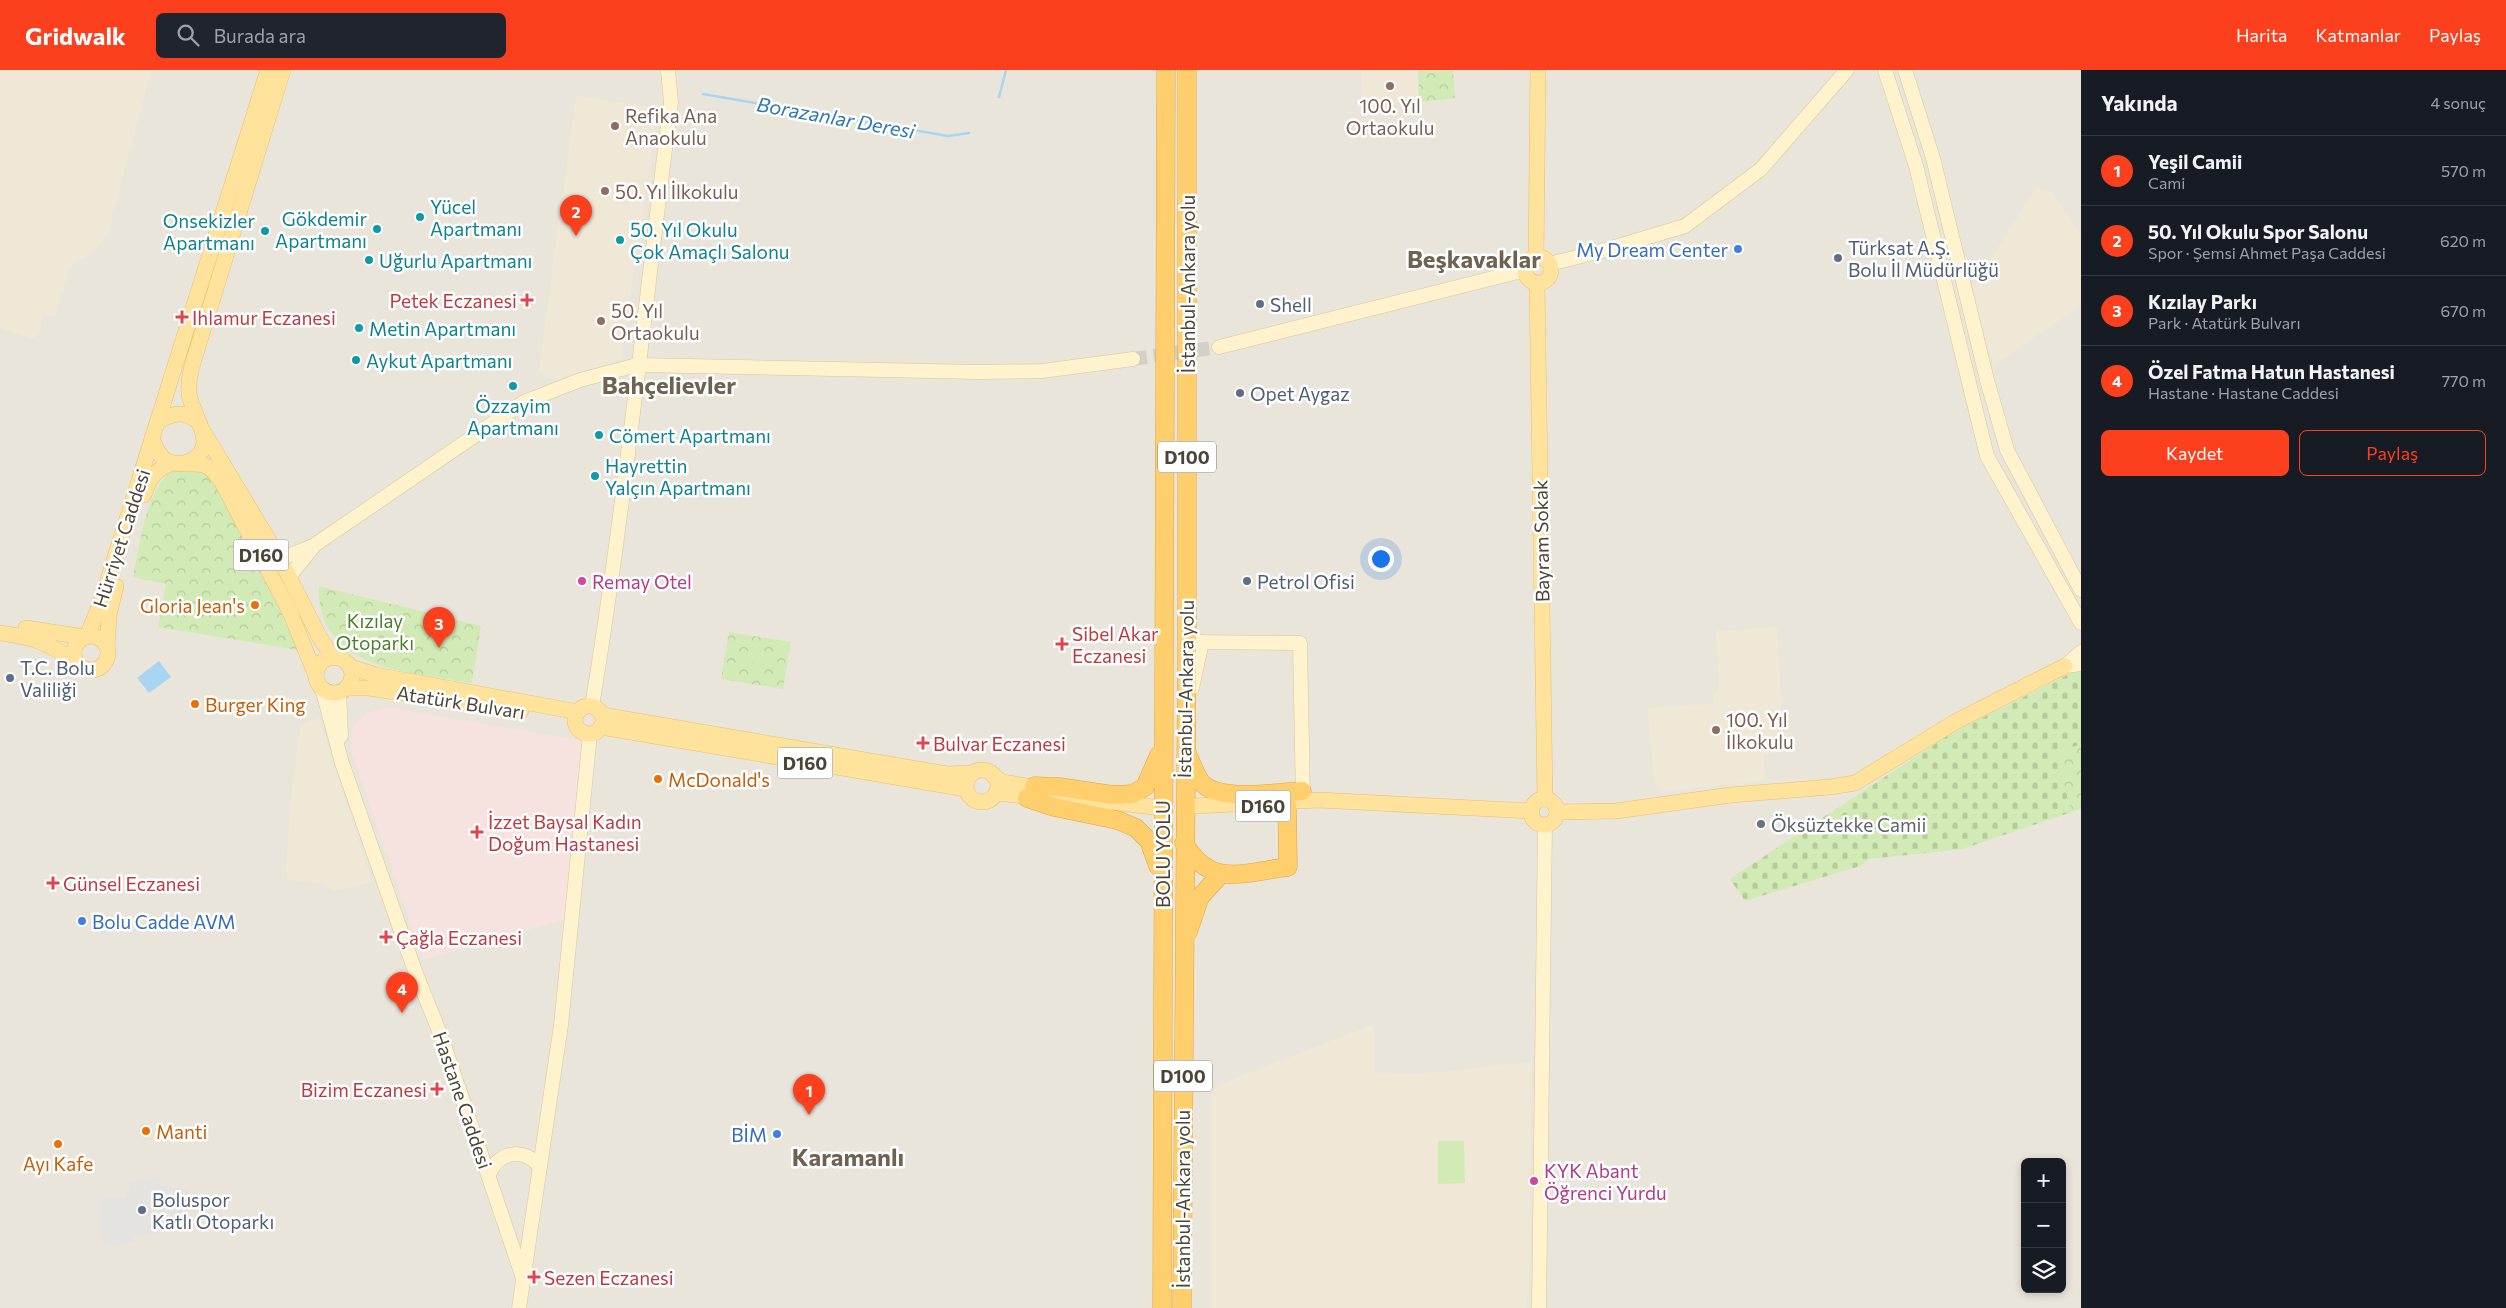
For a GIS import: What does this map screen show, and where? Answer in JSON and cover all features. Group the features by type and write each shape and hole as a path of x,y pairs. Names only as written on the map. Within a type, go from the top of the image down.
{"highway":[{"name":"BOLU YOLU","path":"1162,1308 1162,745 1166,70"},
{"name":"İstanbul-Ankara yolu","path":"1182,1308 1184,746 1185,715 1194,642 1187,70"},
{"path":"1031,792 1059,787 1113,795 1132,794 1145,787 1162,745"},
{"path":"1184,746 1200,780 1213,790 1232,794 1297,799 1288,867 1220,875 1200,865 1184,843"},
{"path":"1031,792 1054,807 1117,820 1136,828 1149,841 1162,878"},
{"path":"1183,946 1200,897 1220,875"}],"main road":[{"name":"Hürriyet Caddesi","path":"85,637 101,602 268,70"},
{"path":"202,428 188,392 192,366 283,70"},
{"path":"523,1278 563,1005 590,719 610,599 670,102 668,70"},
{"path":"1538,70 1543,261 1551,270 1548,278 1537,283 1529,280 1525,270 1529,261 1543,261 1598,252 1685,226 1761,168 1848,70"},
{"path":"1905,70 1933,158 2007,450 2081,590"},
{"path":"1882,71 1916,166 1987,456 2081,623"},
{"path":"1219,348 1525,270"},
{"name":"Bayram Sokak","path":"1537,283 1545,799"},
{"path":"280,559 313,546 524,402 580,380 638,365 1042,372 1133,359"},
{"path":"158,422 172,414 180,413 188,415 202,428"},
{"name":"Hürriyet Caddesi","path":"107,647 112,598 147,484 158,469 176,463 187,462 200,454 204,439 202,428"},
{"name":"D160","path":"202,428 280,559 320,638 333,658 343,660 350,667"},
{"name":"Hürriyet Caddesi","path":"152,439 159,453 176,463"},
{"name":"Hastane Caddesi","path":"176,463 201,463 210,468 223,484 279,589 319,682 342,763 350,781 415,971 441,1036 523,1278 519,1308"},
{"path":"289,577 313,546"},
{"path":"0,625 101,638 107,647 108,656 100,668 90,670 38,639 0,633"},
{"path":"78,664 74,649 79,640 85,637"},
{"path":"1194,642 1300,643 1297,799"},
{"path":"1557,812 1616,811 1731,795 1830,787 1855,783 1955,722 2065,666 2081,652"},
{"path":"333,658 321,664 319,682 328,692 343,691 352,678 350,667"},
{"path":"2065,666 2081,664"},
{"name":"Atatürk Bulvarı","path":"350,667 376,675 486,694 590,719"},
{"name":"Atatürk Bulvarı","path":"343,691 369,688 590,719"},
{"name":"Hastane Caddesi","path":"343,691 341,734 350,781"},
{"name":"D160","path":"590,719 674,729 947,774 973,773 982,770 1002,782 1056,799 1134,811 1153,809"},
{"name":"D160","path":"590,719 643,735 966,789 969,796 978,802 988,801 996,794 1031,792"},
{"path":"966,789 966,781 973,773"},
{"path":"993,775 997,783 996,794"},
{"name":"D160","path":"1194,807 1297,799 1532,811"},
{"path":"1545,799 1553,803 1557,812 1554,821 1545,825 1536,822 1532,811 1536,802 1545,799"},
{"path":"1539,1308 1545,825"},
{"path":"489,1174 496,1161 509,1154 524,1154 540,1167"},
{"path":"510,1239 519,1248 528,1250"}],"shaded area":[{"path":"0,70 2081,70 2081,1308 0,1308"},
{"path":"0,70 151,70 107,237 91,253 69,267 56,317 43,315 39,335 34,339 0,328"},
{"name":"100. Yıl Ortaokulu","path":"1361,70 1418,70 1419,102 1363,105"},
{"path":"576,96 658,108 621,359 555,380 543,375 539,370"},
{"path":"2036,188 2052,192 2081,236 2081,305 1993,366 1972,289"},
{"name":"100. Yıl İlkokulu","path":"1777,627 1784,752 1764,754 1765,780 1666,791 1654,784 1648,708 1714,704 1714,695 1719,686 1716,631"},
{"name":"İzzet Baysal Kadın Doğum Hastanesi","path":"387,707 583,741 565,919 423,960 350,746 353,726 368,713"},
{"path":"319,718 372,882 334,891 323,884 287,880 286,868 292,786 301,725"},
{"path":"1374,1024 1374,1073 1421,1074 1531,1062 1529,1288 1525,1308 1211,1308 1211,1095 1218,1085"},
{"name":"Boluspor Katlı Otoparkı","path":"159,1177 160,1185 190,1190 184,1225 160,1233 134,1237 135,1241 105,1248 97,1199 126,1198 130,1183"}],"green space":[{"path":"1418,70 1453,70 1455,98 1419,102"},
{"path":"173,469 199,470 210,475 278,606 298,650 158,627 166,584 133,577 150,504 163,479"},
{"name":"Kızılay Otoparkı","path":"319,586 481,626 472,683 396,670 371,662 350,651 333,635 322,614"},
{"path":"729,632 791,642 783,689 721,679"},
{"path":"754,650 776,654 774,666 751,662"},
{"path":"2081,668 2081,744 2061,752 2057,760 2072,812 1962,849 1870,859 1860,866 1745,901 1730,879 1950,734"},
{"path":"2081,744 2081,809 2072,812 2057,760 2061,752"},
{"path":"1438,1141 1464,1141 1465,1183 1438,1184"}],"water":[{"path":"159,661 171,677 149,693 137,678"}],"waterway":[{"name":"Borazanlar Deresi","path":"999,97 1006,70"},
{"name":"Borazanlar Deresi","path":"703,94 948,136 969,133"}],"tunnel":[{"path":"1133,359 1219,347"}],"place":[{"name":"100. Yıl Ortaokulu","path":"1390,86"},
{"name":"Refika Ana Anaokulu","path":"615,126"},
{"name":"50. Yıl İlkokulu","path":"605,191"},
{"name":"Yücel Apartmanı","path":"420,217"},
{"name":"Gökdemir Apartmanı","path":"377,229"},
{"name":"Onsekizler Apartmanı","path":"265,231"},
{"name":"50. Yıl Okulu Spor Salonu","path":"576,236"},
{"name":"50. Yıl Okulu Çok Amaçlı Salonu","path":"620,240"},
{"name":"My Dream Center","path":"1738,249"},
{"name":"Türksat A.Ş. Bolu İl Müdürlüğü","path":"1838,258"},
{"name":"Uğurlu Apartmanı","path":"369,260"},
{"name":"Petek Eczanesi","path":"527,300"},
{"name":"Shell","path":"1260,304"},
{"name":"Ihlamur Eczanesi","path":"182,317"},
{"name":"50. Yıl Ortaokulu","path":"601,321"},
{"name":"Metin Apartmanı","path":"359,328"},
{"name":"Aykut Apartmanı","path":"356,360"},
{"name":"Özzayim Apartmanı","path":"513,386"},
{"name":"Opet Aygaz","path":"1240,393"},
{"name":"Cömert Apartmanı","path":"599,435"},
{"name":"Hayrettin Yalçın Apartmanı","path":"595,476"},
{"name":"Remay Otel","path":"582,581"},
{"name":"Petrol Ofisi","path":"1247,581"},
{"name":"Gloria Jean's","path":"255,605"},
{"name":"Sibel Akar Eczanesi","path":"1062,644"},
{"name":"Kızılay Parkı","path":"439,648"},
{"name":"T.C. Bolu Valiliği","path":"10,678"},
{"name":"Burger King","path":"195,704"},
{"name":"100. Yıl İlkokulu","path":"1716,730"},
{"name":"Bulvar Eczanesi","path":"923,743"},
{"name":"McDonald's","path":"658,779"},
{"name":"Öksüztekke Camii","path":"1761,824"},
{"name":"İzzet Baysal Kadın Doğum Hastanesi","path":"477,832"},
{"name":"Günsel Eczanesi","path":"53,883"},
{"name":"Bolu Cadde AVM","path":"82,921"},
{"name":"Çağla Eczanesi","path":"386,937"},
{"name":"Özel Fatma Hatun Hastanesi","path":"402,1013"},
{"name":"Bizim Eczanesi","path":"437,1089"},
{"name":"Yeşil Camii","path":"809,1115"},
{"name":"Manti","path":"146,1131"},
{"name":"BİM","path":"777,1134"},
{"name":"Ayı Kafe","path":"58,1144"},
{"name":"KYK Abant Öğrenci Yurdu","path":"1534,1181"},
{"name":"Boluspor Katlı Otoparkı","path":"142,1210"},
{"name":"Sezen Eczanesi","path":"534,1277"}],"district":[{"name":"Beşkavaklar","path":"1474,258"},
{"name":"Bahçelievler","path":"669,384"},
{"name":"Karamanlı","path":"848,1156"}]}
